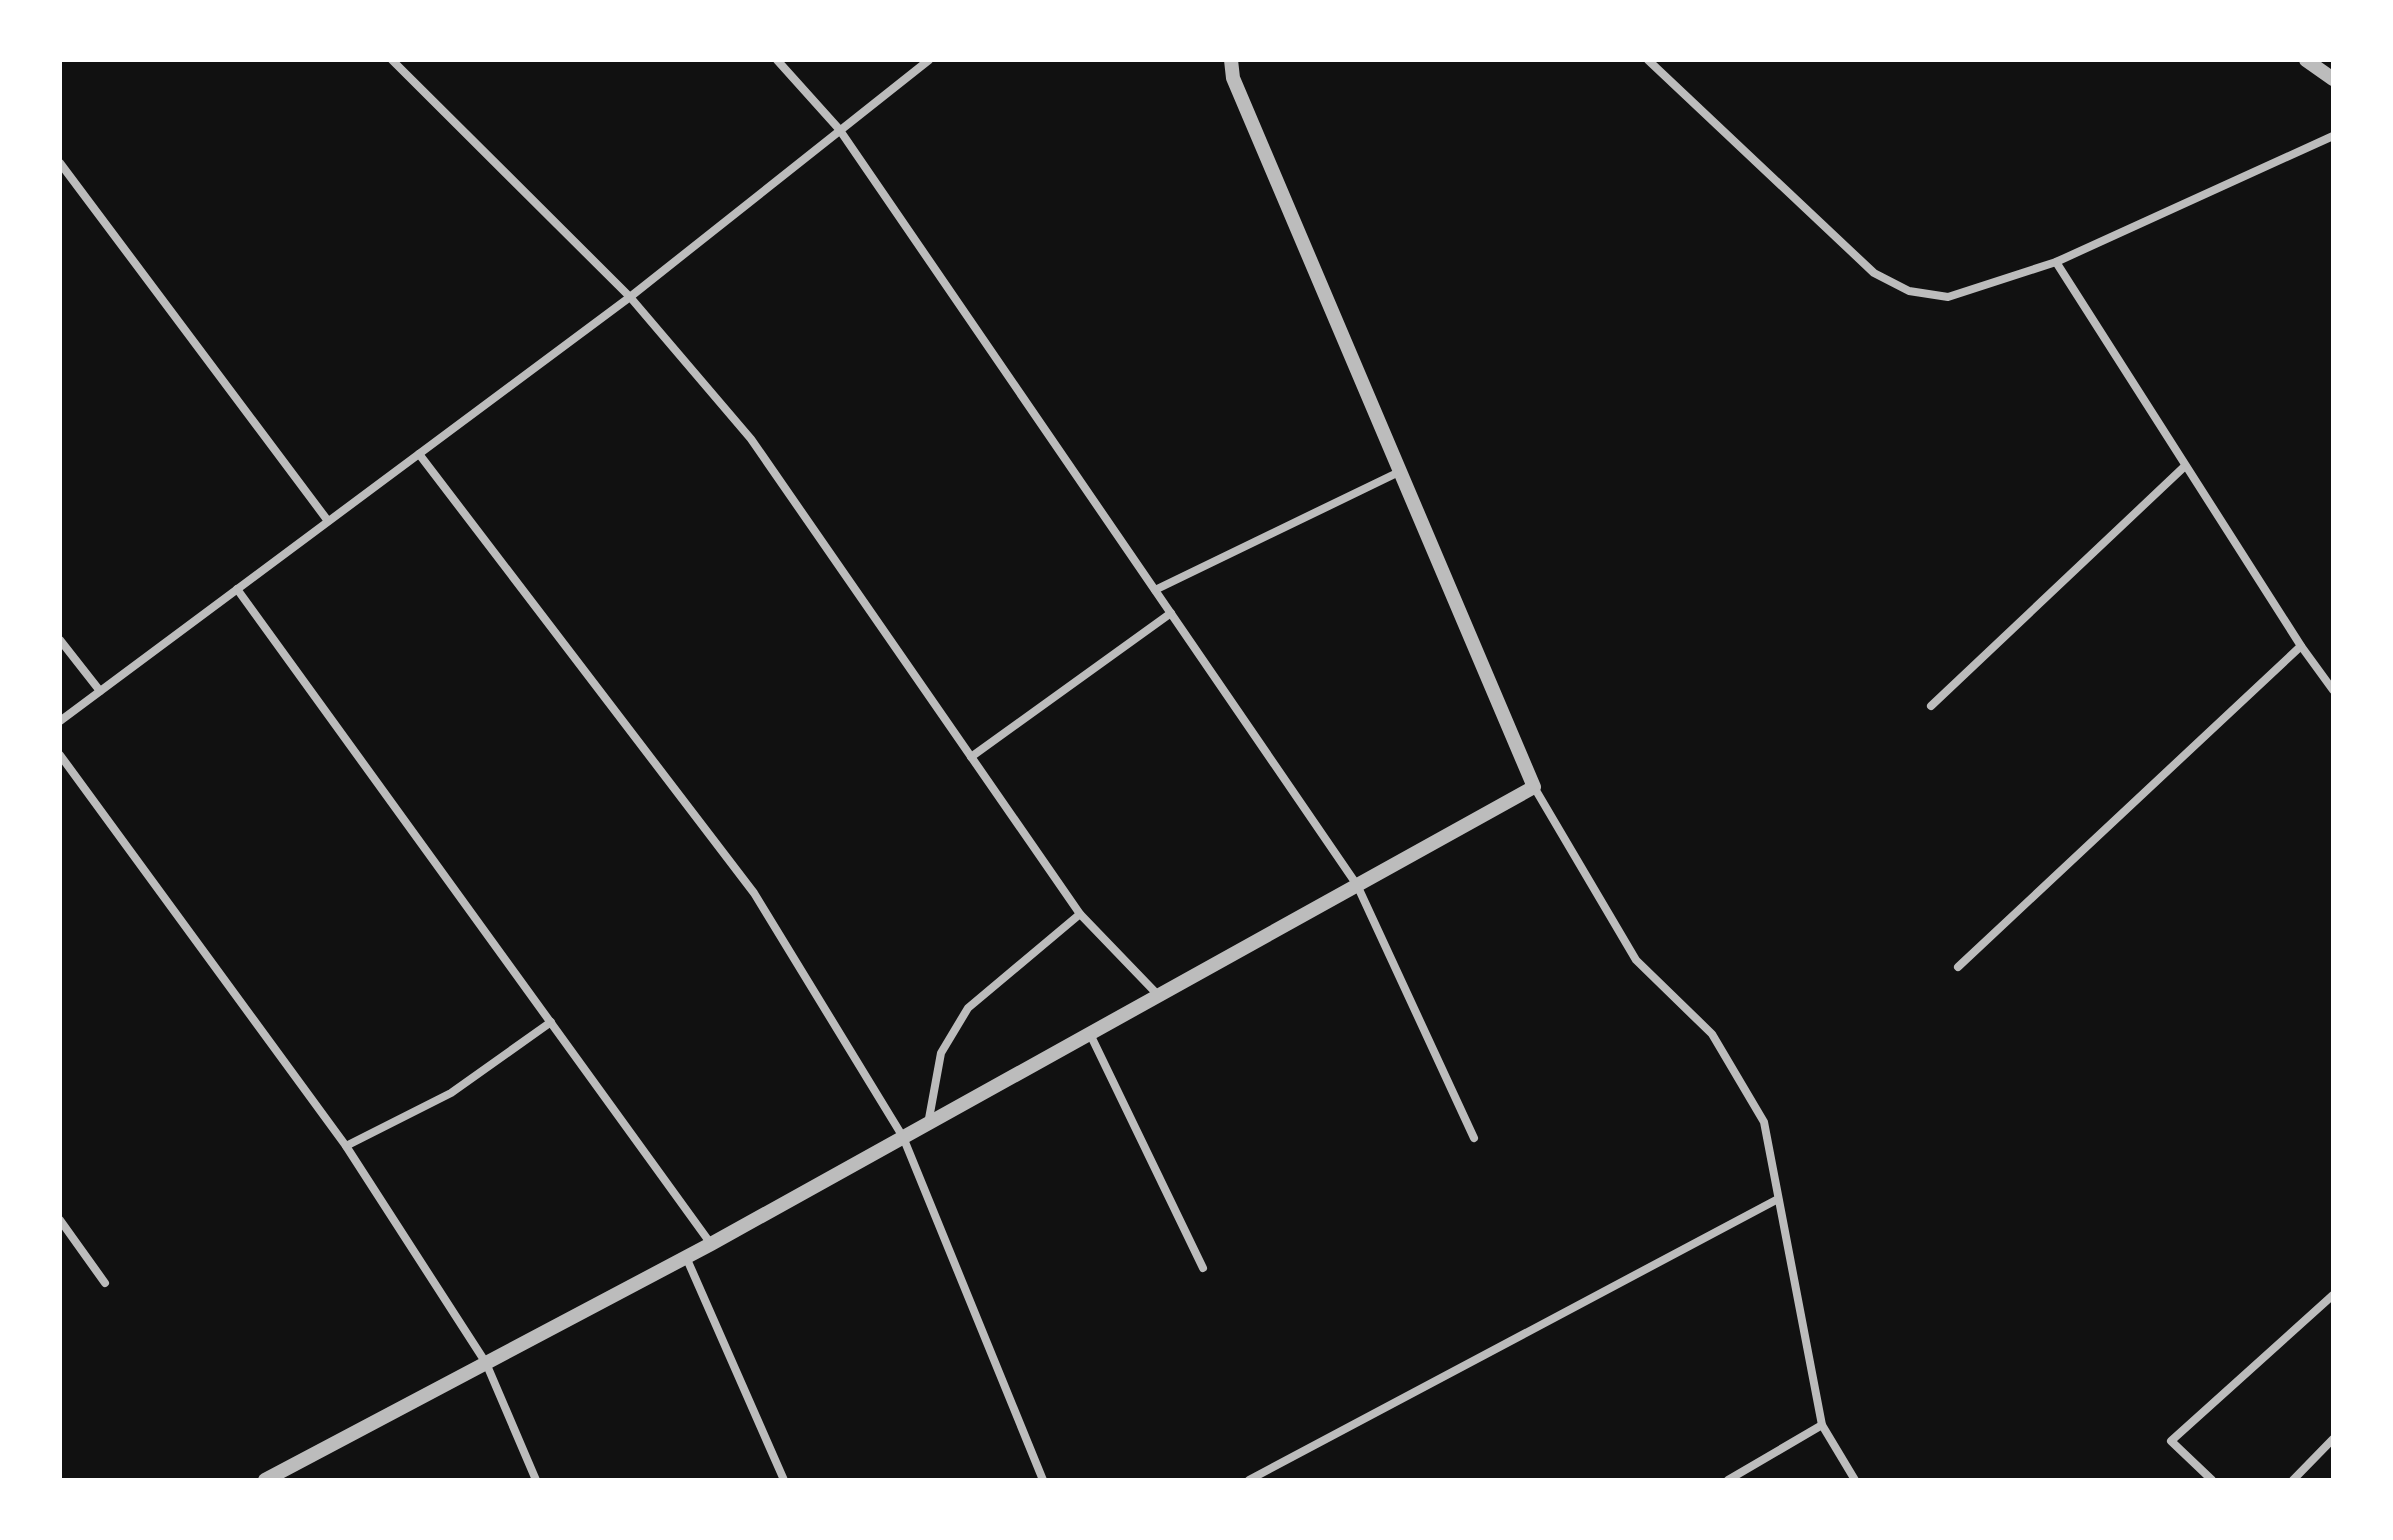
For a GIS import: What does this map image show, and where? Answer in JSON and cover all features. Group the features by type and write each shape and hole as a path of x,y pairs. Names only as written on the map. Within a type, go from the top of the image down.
{"street":[{"path":"392,60 630,297 751,439 1080,914 1158,995"},
{"path":"777,60 839,129 1357,885 1474,1138"},
{"path":"60,721 630,297 929,60"},
{"path":"1231,60 1233,78 1534,787 1636,960 1712,1034 1764,1122 1822,1425 1855,1480"},
{"path":"1648,60 1874,273 1909,291 1948,297 2056,262 2333,136"},
{"path":"2306,60 2333,79"},
{"path":"60,163 328,521"},
{"path":"2056,262 2301,646 2333,690"},
{"path":"419,454 754,893 903,1137 1043,1480"},
{"path":"1931,706 2185,466"},
{"path":"1155,590 1399,472"},
{"path":"237,589 711,1244"},
{"path":"971,757 1171,613"},
{"path":"60,640 100,691"},
{"path":"1958,967 2301,646"},
{"path":"60,755 346,1146 486,1363 536,1480"},
{"path":"265,1480 711,1244 1534,787"},
{"path":"928,1124 941,1053 968,1008 1080,914"},
{"path":"346,1146 451,1093 551,1022"},
{"path":"1090,1034 1203,1268"},
{"path":"1249,1480 1778,1199"},
{"path":"60,1220 105,1283"},
{"path":"686,1257 784,1480"},
{"path":"2212,1480 2171,1441 2333,1295"},
{"path":"1728,1480 1822,1425"},
{"path":"2293,1480 2333,1439"}]}
